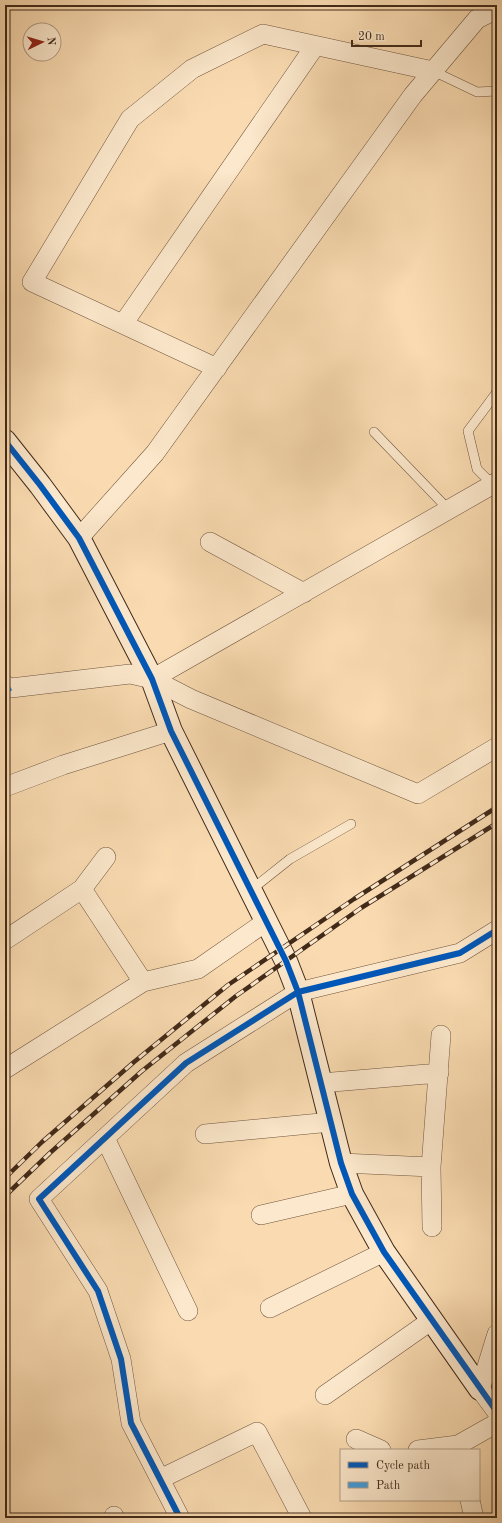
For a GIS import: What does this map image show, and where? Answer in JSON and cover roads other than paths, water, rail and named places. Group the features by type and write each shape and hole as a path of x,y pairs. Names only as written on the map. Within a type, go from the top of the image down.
{"street":[{"path":"79,538 155,453 412,95 477,19 497,9"},
{"path":"217,368 32,282 130,119 192,69 263,34 433,71"},
{"path":"123,324 315,46"},
{"path":"5,441 79,538 152,679 171,730 286,961 298,992 341,1163 352,1194 384,1252 497,1412"},
{"path":"152,679 449,510 496,485"},
{"path":"210,542 304,593"},
{"path":"5,685 11,688 130,674 152,679 191,699 418,794 497,747"},
{"path":"5,787 63,765 171,730"},
{"path":"5,940 82,889 106,857"},
{"path":"82,889 143,982"},
{"path":"5,1069 143,982 198,969 267,921"},
{"path":"180,1518 131,1423 121,1359 98,1291 39,1199 186,1063 298,992 460,953 497,930"},
{"path":"432,1227 432,1167 441,1035"},
{"path":"321,1083 439,1073"},
{"path":"205,1134 331,1122"},
{"path":"105,1138 188,1311"},
{"path":"341,1163 432,1167"},
{"path":"261,1215 352,1194"},
{"path":"270,1308 384,1252"},
{"path":"325,1395 432,1320"},
{"path":"480,1389 497,1334"},
{"path":"438,1449 458,1448 497,1423"},
{"path":"160,1479 257,1432 302,1518"},
{"path":"356,1439 379,1449"},
{"path":"470,1501 474,1518"}],"lane":[{"path":"433,71 477,92 497,91"},
{"path":"496,485 478,469 468,431 497,392"},
{"path":"374,432 449,510"},
{"path":"251,890 290,860 350,824"}],"railway":[{"path":"5,1178 42,1142 134,1062 228,985 354,899 497,807"},
{"path":"5,1196 51,1152 142,1071 236,996 361,908 497,823"}]}
